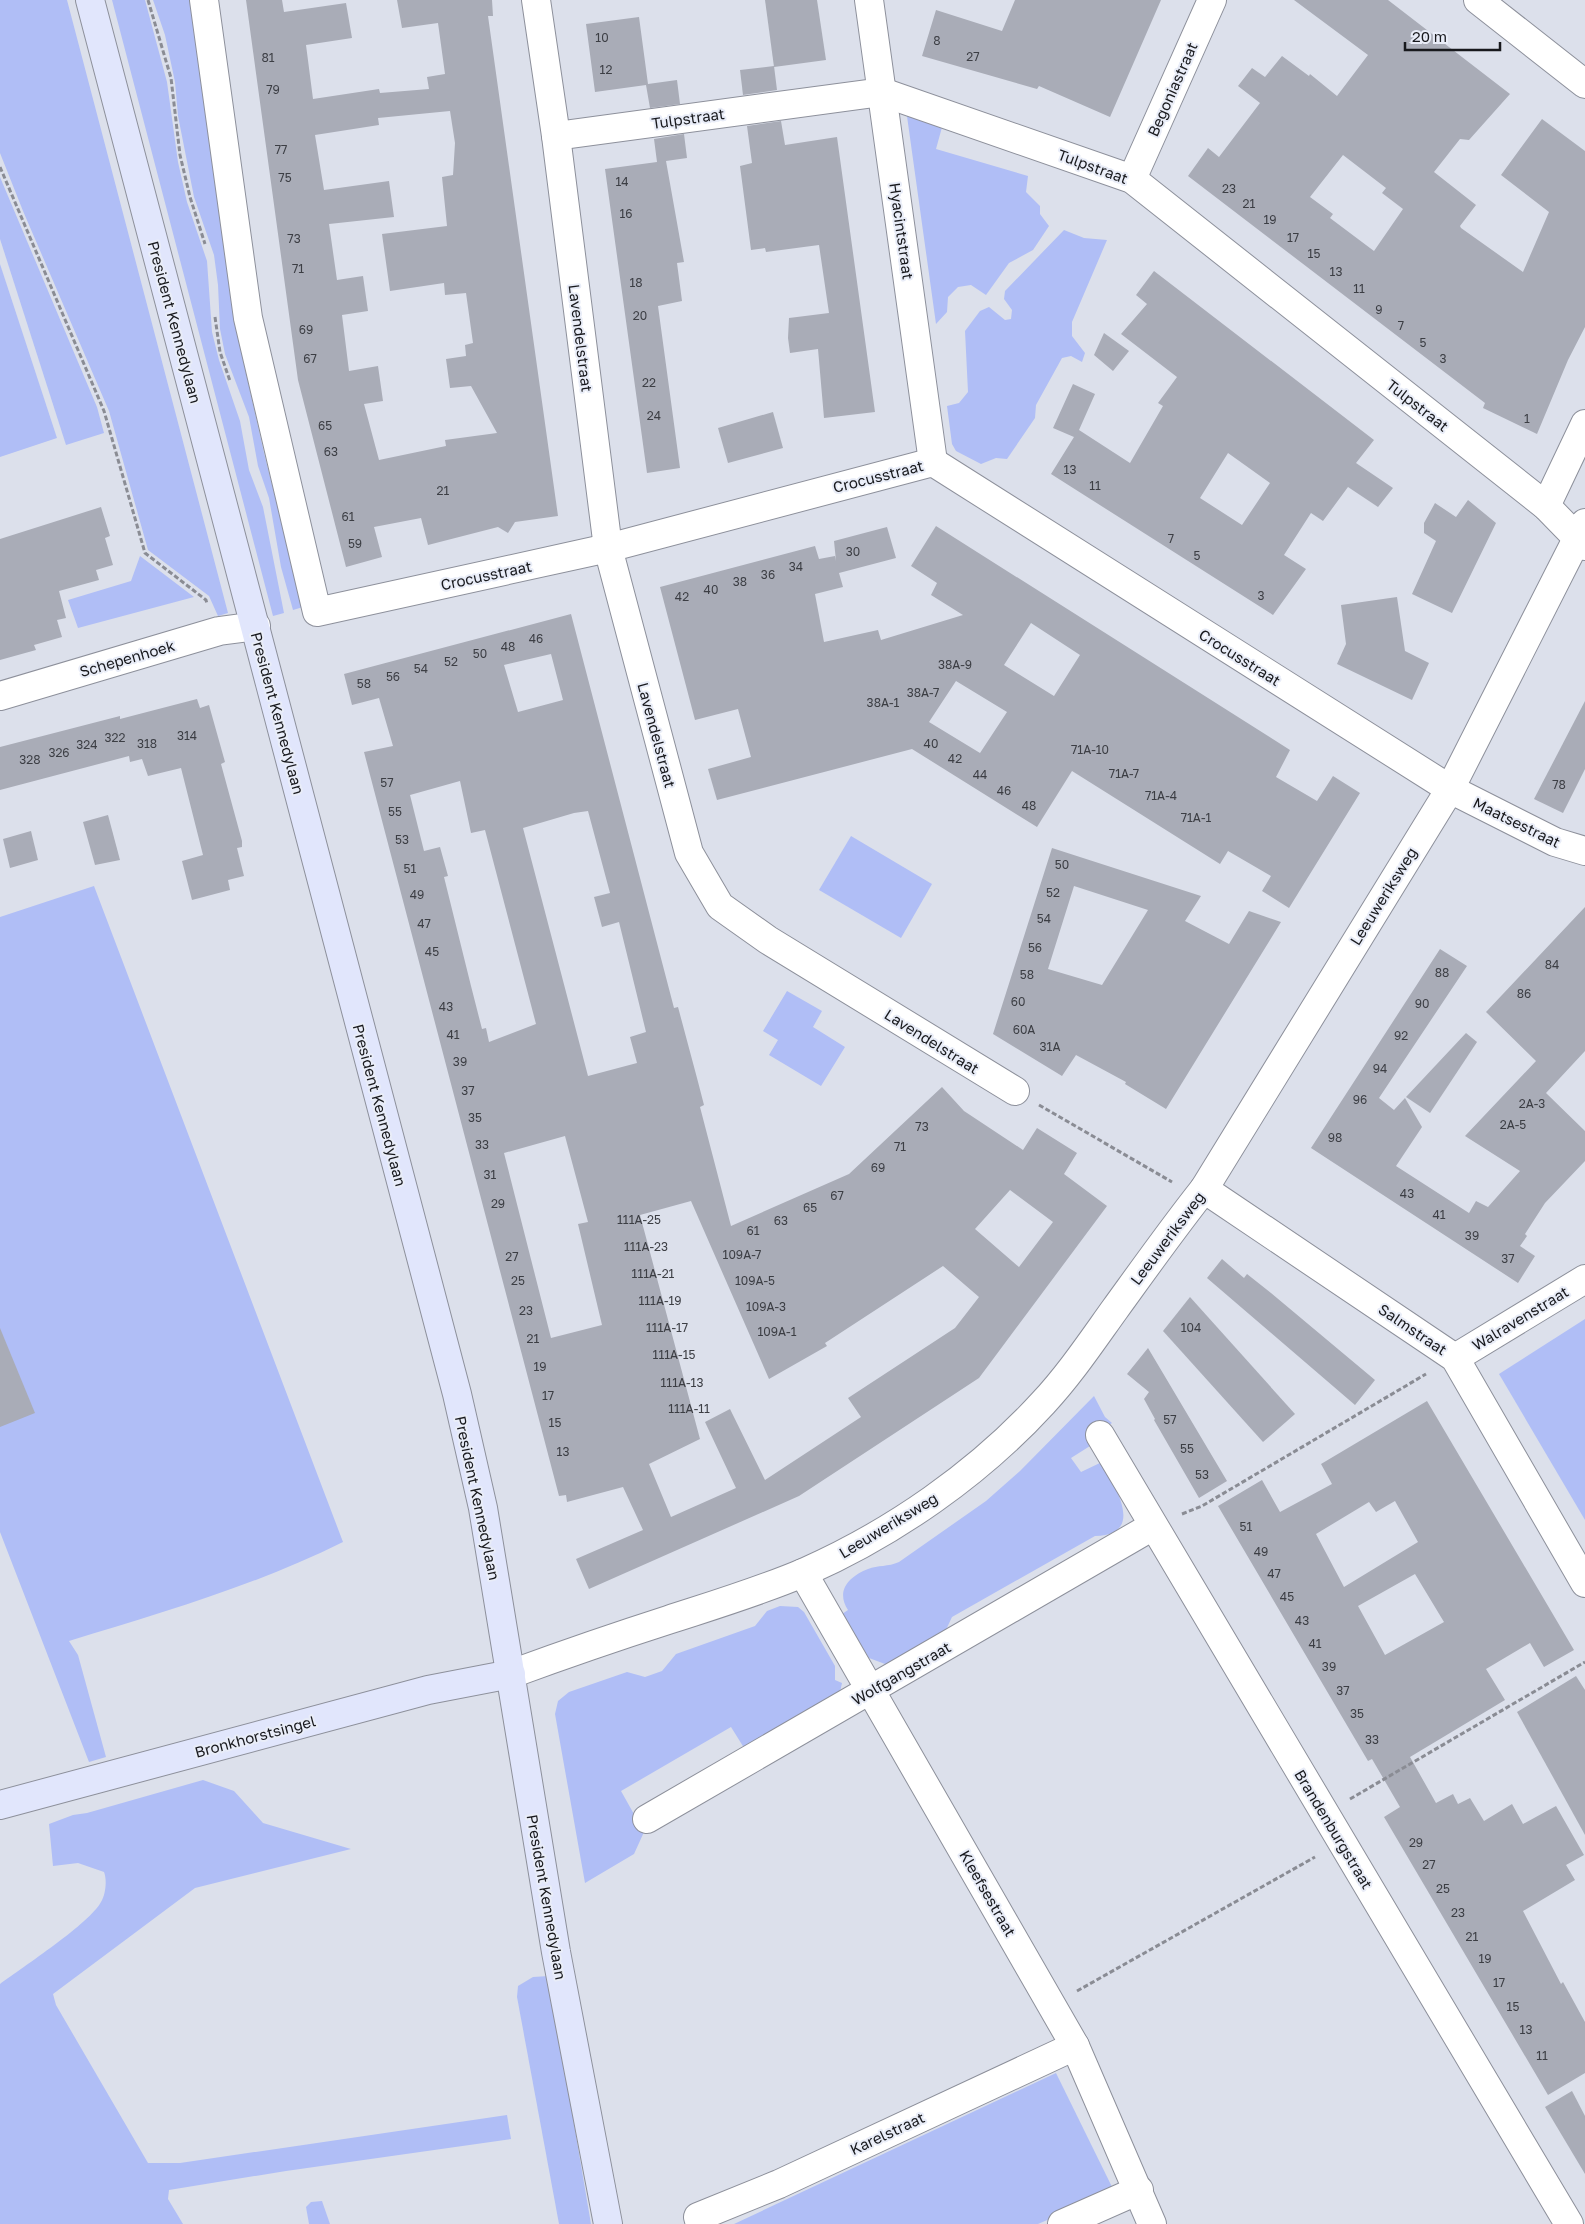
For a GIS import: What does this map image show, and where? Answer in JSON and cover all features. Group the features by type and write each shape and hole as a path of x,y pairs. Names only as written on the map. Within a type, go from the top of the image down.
{"street":[{"name":"President Kennedylaan","path":"90,0 256,626 484,1508 556,1952 608,2224"},
{"name":"Crocusstraat","path":"204,0 248,318 317,612 608,548 934,462 1450,789"},
{"name":"Lavendelstraat","path":"536,0 556,136 608,548 689,853 720,906 768,940 1015,1092"},
{"name":"Hyacintstraat","path":"869,0 934,462"},
{"name":"Begoniastraat","path":"1132,179 1212,0"},
{"path":"1478,0 1585,84"},
{"name":"Tulpstraat","path":"556,136 882,92 1132,179 1582,536"},
{"path":"1546,506 1585,424"},
{"name":"Leeuweriksweg","path":"511,1674 584,1647 734,1599 803,1573 836,1558 895,1524 951,1486 1036,1410 1072,1369 1169,1234 1204,1189 1450,789 1582,536"},
{"name":"Schepenhoek","path":"0,696 219,631 256,626"},
{"name":"Maatsestraat","path":"1450,789 1555,842 1585,851"},
{"name":"Salmstraat","path":"1204,1189 1455,1358 1585,1584"},
{"name":"Walravenstraat","path":"1455,1358 1585,1279"},
{"name":"Brandenburgstraat","path":"1100,1435 1569,2224"},
{"name":"Wolfgangstraat","path":"647,1819 1153,1526"},
{"name":"Kleefsestraat","path":"803,1573 1075,2046 1139,2190 1152,2224"},
{"name":"Bronkhorstsingel","path":"0,1805 428,1690 511,1674"},
{"name":"Karelstraat","path":"699,2220 1075,2046"},
{"path":"1062,2224 1139,2190"}],"path":[{"path":"0,167 104,411 145,553 206,600 219,631"},
{"path":"1015,1092 1180,1187 1204,1189"},
{"path":"1153,1526 1202,1506 1455,1358"},
{"path":"1325,1813 1585,1662"},
{"path":"1052,2005 1342,1842"}],"shaded area":[{"path":"0,0 67,0 228,613 218,616 209,596 148,550 109,411 0,153"},
{"path":"112,0 145,0 167,82 178,162 187,202 207,261 212,332 219,360 240,421 249,470 263,507 284,613 273,616"},
{"path":"153,0 191,0 237,333 264,453 303,607 293,610 281,567 269,498 258,466 249,417 225,354 220,329 218,285 214,255 194,197 178,116 175,82 165,35"},
{"path":"906,109 944,120 936,149 1028,176 1026,192 1040,206 1040,214 1049,226 1033,250 1009,263 986,295 971,285 958,287 948,297 947,312 936,324"},
{"path":"0,177 97,407 104,433 66,445 0,239"},
{"path":"1064,230 1084,238 1107,240 1072,322 1072,336 1085,353 1082,362 1071,356 1062,358 1036,405 1035,418 1007,459 996,458 981,464 956,451 952,444 947,406 959,403 968,392 965,331 980,311 989,307 1005,320 1011,319 1012,310 1004,299 1005,291"},
{"path":"0,264 57,438 0,457"},
{"path":"140,556 194,597 78,628 68,600 131,581"},
{"path":"851,836 932,884 901,938 819,890"},
{"path":"94,886 343,1542 243,1585 69,1641 78,1655 106,1757 89,1762 0,1532 0,917"},
{"path":"787,991 822,1011 813,1027 845,1047 821,1086 769,1055 778,1040 763,1031"},
{"path":"1585,1319 1585,1520 1499,1374"},
{"path":"1094,1396 1105,1417 1112,1423 1087,1439 1090,1446 1071,1458 1081,1472 1102,1462 1119,1495 1123,1518 1120,1527 1111,1533 1095,1536 952,1617 944,1634 894,1663 885,1664 869,1658 842,1614 848,1610 843,1596 846,1585 850,1580 868,1569 899,1562 986,1501 1020,1471"},
{"path":"780,1606 798,1607 804,1612 835,1666 835,1680 842,1683 840,1692 746,1751 731,1727 621,1791 644,1832 634,1854 585,1883 555,1714 558,1701 569,1692 627,1672 645,1677 662,1671 676,1654 755,1626 767,1611"},
{"path":"203,1780 234,1791 263,1823 351,1849 195,1888 53,1994 56,2005 148,2163 180,2163 507,2115 511,2139 286,2171 169,2190 168,2199 183,2224 0,2224 0,1984 55,1945 84,1921 101,1902 106,1887 104,1872 78,1863 53,1866 49,1824 73,1815 87,1813"},
{"path":"549,1976 591,2224 559,2224 517,1997 518,1986 533,1977"},
{"path":"1056,2073 1114,2191 1038,2224 734,2224"},
{"path":"322,2201 330,2224 309,2224 306,2207 311,2202"}],"building":[{"path":"246,0 282,0 284,12 346,3 352,38 306,45 313,99 379,89 380,93 429,89 427,77 445,74 438,23 402,28 397,0 492,0 493,16 488,16 558,516 515,522 508,533 498,527 428,545 421,518 374,527 382,557 346,567 298,380","holes":["450,111 455,143 453,175 442,177 447,226 382,234 390,291 444,283 445,295 466,293 473,343 465,345 466,356 446,359 450,388 471,386 497,433 445,440 446,446 379,460 364,404 383,401 378,366 349,371 342,315 368,311 363,276 337,280 329,224 394,217 389,181 324,190 315,135 379,125 378,118"]},
{"path":"765,0 817,0 826,60 774,67"},
{"path":"1015,0 1161,0 1110,117 1039,86 1037,89 922,56 936,10 1002,31"},
{"path":"1294,0 1388,0 1510,94 1469,140 1460,139 1434,172 1476,205 1460,226 1461,228 1523,272 1549,212 1501,175 1542,119 1585,151 1585,327 1568,360 1537,434 1483,408 1485,403 1188,176 1208,148 1219,157 1260,103 1238,86 1252,68 1265,77 1282,56 1309,76 1310,74 1337,96 1368,55","holes":["1343,155 1386,188 1382,193 1403,209 1374,251 1330,218 1333,214 1310,197"]},
{"path":"639,17 648,84 677,80 680,104 650,108 646,85 595,92 586,24"},
{"path":"774,66 777,90 743,95 740,70"},
{"path":"781,121 785,145 837,137 875,412 824,418 818,349 790,353 788,338 789,318 829,313 819,245 766,252 765,248 751,250 740,166 752,163 747,126"},
{"path":"684,134 687,158 666,161 684,262 677,263 682,301 658,306 680,468 647,473 605,169 657,162 654,139"},
{"path":"1154,271 1374,440 1356,463 1393,488 1378,507 1348,487 1323,521 1311,513 1284,555 1306,569 1273,615 1051,474 1074,437 1053,428 1073,384 1095,394 1079,430 1130,463 1163,406 1158,403 1177,377 1121,334 1147,304 1136,295","holes":["1228,453 1270,483 1242,525 1200,498"]},
{"path":"1104,333 1129,351 1113,371 1094,355"},
{"path":"773,412 783,448 728,463 718,428"},
{"path":"1468,500 1496,523 1452,613 1412,594 1436,541 1424,533 1424,523 1435,503 1456,517"},
{"path":"101,507 110,536 105,538 113,565 96,570 99,580 59,591 66,618 57,620 62,637 34,645 36,650 0,660 0,539"},
{"path":"936,526 1290,750 1276,777 1317,801 1333,776 1360,793 1289,908 1262,891 1271,876 1228,851 1220,864 1072,771 1037,827 912,749 717,800 708,769 751,757 738,709 695,720 660,587 815,546 819,559 835,556 836,561 834,541 887,527 896,558 839,573 843,587 815,594 824,642 878,630 881,640 963,615 931,595 937,583 911,566","holes":["1031,623 1080,655 1054,696 1004,665","956,681 1007,712 980,753 929,722"]},
{"path":"1397,597 1405,651 1429,663 1412,700 1337,664 1346,644 1341,605"},
{"path":"571,614 674,1008 678,1007 697,1078 704,1105 700,1107 731,1226 849,1174 942,1087 964,1111 1023,1150 1037,1128 1077,1153 1064,1174 1107,1206 979,1378 799,1496 589,1589 576,1559 643,1530 623,1487 567,1502 566,1495 559,1496 364,752 393,746 379,698 352,705 344,674","holes":["551,654 563,700 518,712 504,665","460,781 471,833 485,830 536,1024 489,1042 486,1028 482,1029 471,986 444,877 448,876 440,847 424,851 410,795","588,811 610,893 594,897 602,927 619,922 646,1032 630,1037 637,1063 588,1076 523,828 574,813","565,1136 588,1222 578,1224 602,1325 551,1338 504,1153","1010,1190 1053,1222 1019,1267 975,1229","691,1201 769,1379 827,1346 825,1343 943,1266 979,1297 955,1328 848,1398 861,1417 765,1480 730,1409 705,1422 736,1488 671,1517 649,1464 700,1439 640,1215"]},
{"path":"197,699 200,708 209,705 225,762 221,764 242,841 242,847 237,848 244,876 228,880 230,890 192,900 182,861 203,855 181,768 148,776 142,759 130,762 129,756 0,790 0,747 120,716 120,719"},
{"path":"1585,701 1585,769 1563,813 1534,799"},
{"path":"108,815 120,860 95,865 83,822"},
{"path":"31,831 38,860 10,868 3,839"},
{"path":"1052,848 1201,896 1185,921 1229,944 1249,911 1281,922 1166,1109 1125,1084 1126,1082 1076,1055 1062,1076 993,1034","holes":["1074,886 1148,910 1102,985 1048,969"]},
{"path":"1585,907 1585,1051 1546,1093 1585,1131 1585,1161 1545,1203 1525,1234 1527,1236 1520,1246 1535,1256 1518,1283 1311,1148 1440,949 1467,966 1379,1098 1394,1110 1405,1098 1422,1127 1396,1166 1469,1213 1476,1201 1488,1207 1520,1171 1465,1136 1536,1061 1486,1012"},
{"path":"1466,1033 1477,1042 1430,1113 1406,1097"},
{"path":"1222,1259 1244,1278 1247,1274 1375,1380 1355,1405 1207,1278"},
{"path":"1190,1297 1295,1414 1263,1442 1163,1331"},
{"path":"0,1328 35,1413 0,1427"},
{"path":"1148,1348 1227,1481 1199,1498 1144,1399 1149,1392 1127,1374"},
{"path":"1427,1401 1574,1650 1544,1667 1530,1643 1486,1669 1505,1700 1410,1757 1436,1803 1453,1794 1458,1804 1470,1798 1484,1821 1512,1804 1523,1824 1556,1806 1584,1855 1566,1865 1575,1880 1523,1911 1561,1984 1563,1982 1585,2022 1585,2073 1548,2095 1384,1817 1400,1807 1372,1759 1368,1761 1218,1506 1262,1480 1280,1512 1332,1484 1321,1464","holes":["1395,1501 1418,1542 1344,1587 1316,1534 1369,1502 1376,1512","1415,1574 1444,1622 1385,1655 1358,1606"]},
{"path":"1576,1676 1585,1690 1585,1835 1517,1712"},
{"path":"1572,2091 1585,2116 1585,2174 1545,2107"}]}
